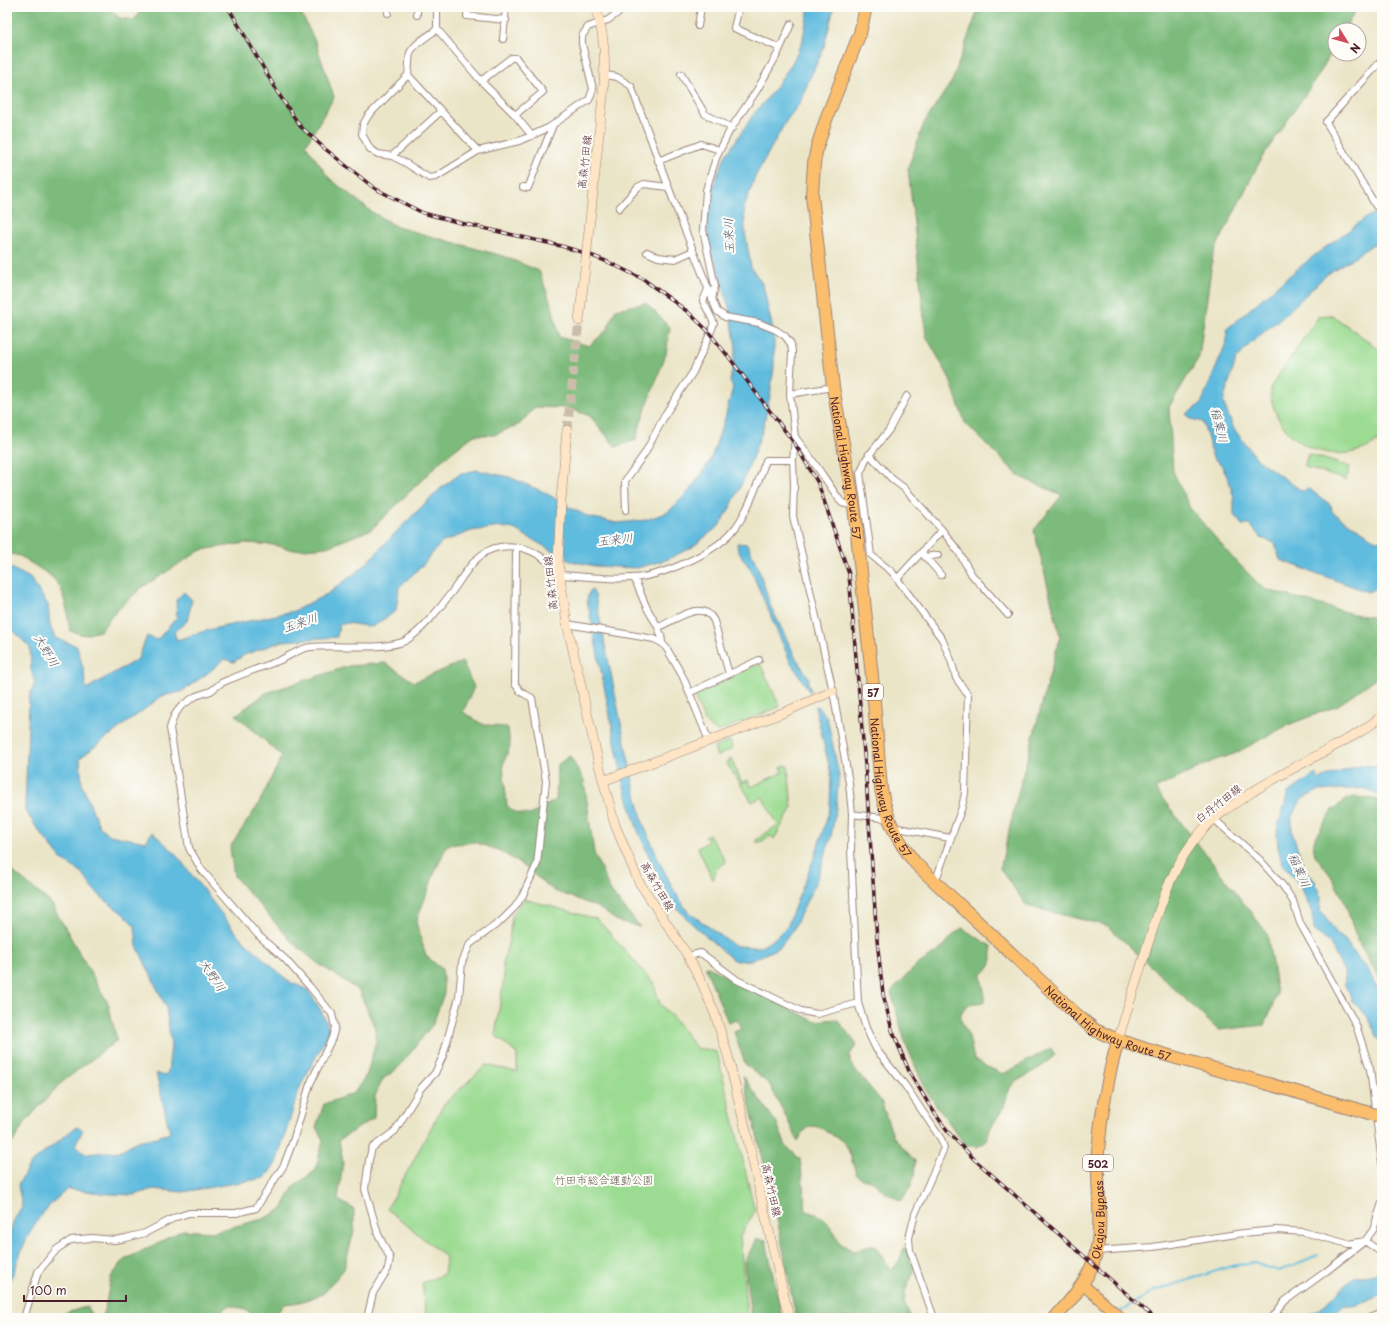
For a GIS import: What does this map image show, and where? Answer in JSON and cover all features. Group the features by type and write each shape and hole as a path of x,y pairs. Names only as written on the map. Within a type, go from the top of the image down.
{"highway":[{"name":"National Highway Route 57","path":"866,7 858,39 822,131 816,152 812,180 813,213 833,387 854,506 872,676 880,782 884,805 890,823 905,850 916,864 1077,1015 1095,1030 1145,1049 1382,1117"},
{"name":"Okajou Bypass","path":"1055,1318 1082,1284 1091,1268 1096,1251 1098,1232 1098,1151 1107,1081 1118,1040"}],"main road":[{"name":"高森竹田線","path":"579,321 604,96 605,75 601,23 595,7"},
{"name":"高森竹田線","path":"567,430 562,484 558,563 567,624 603,781 615,825 639,882 688,956 710,1002 728,1056 789,1318"},
{"path":"603,781 741,727 785,712 833,691"},
{"name":"白丹竹田線","path":"1118,1040 1169,881 1187,850 1201,832 1214,819 1258,788 1352,736 1382,715"},
{"path":"1082,1284 1122,1318"}],"street":[{"path":"417,7 417,15"},
{"path":"437,7 437,29 481,81 515,115 532,136"},
{"path":"468,7 467,16 506,20"},
{"path":"503,39 506,20 506,7"},
{"path":"437,29 415,46 410,53 408,75 368,116 363,125 362,134 370,148 378,154 392,156 429,178 436,177 478,151 519,141 532,136 553,125 588,100 592,94 592,85 582,44 582,36 588,27 601,23 626,7"},
{"path":"698,26 701,7"},
{"path":"739,7 734,28 780,48"},
{"path":"712,300 715,286 703,230 706,190 720,150 732,128 757,90 780,48 791,24"},
{"path":"481,81 511,58 516,58 543,92 515,115"},
{"path":"1382,60 1326,122 1376,206 1382,203"},
{"path":"681,74 705,114 732,128"},
{"path":"408,75 478,151"},
{"path":"605,75 617,77 631,86 658,161 717,311 725,317 760,324 776,330 791,344 790,394 795,437 793,460 793,516 833,691 849,783 852,814 851,850 858,1003 866,1028 876,1049 904,1084 941,1139 944,1148 915,1214 909,1238 910,1250 934,1318"},
{"path":"392,156 441,111"},
{"path":"523,187 528,188 553,125"},
{"path":"658,161 701,144 720,150"},
{"path":"619,208 638,187 644,184 668,187"},
{"path":"647,252 658,257 675,259 693,252"},
{"path":"626,510 625,481 645,453 666,413 693,372 710,334 714,323 703,301 708,289"},
{"path":"790,394 833,387"},
{"path":"907,396 889,430 869,454 860,473 871,555 892,572 942,639 952,660 956,678 968,694 965,793 962,807 934,882"},
{"path":"795,437 811,456 826,482 842,503 854,506"},
{"path":"869,454 892,480 904,488 942,530 958,551 972,575 1008,615"},
{"path":"24,1318 38,1272 57,1249 71,1240 91,1238 115,1240 145,1233 176,1217 189,1213 236,1213 256,1208 284,1165 293,1141 310,1084 332,1038 335,1027 332,1014 310,987 285,959 258,935 201,869 189,848 170,728 174,716 181,706 196,696 211,692 221,683 310,647 386,645 404,641 419,631 450,595 468,568 483,553 500,546 516,547 538,554 555,567 560,574 634,578 662,572 706,552 732,532 756,488 766,460 793,460"},
{"path":"896,579 924,555 942,530"},
{"path":"367,1318 373,1293 388,1269 390,1258 378,1234 364,1189 372,1148 395,1131 421,1088 435,1073 443,1056 459,997 462,977 462,962 470,944 501,921 515,907 523,895 537,864 546,780 532,698 521,692 515,684 516,547"},
{"path":"924,555 938,555"},
{"path":"924,555 941,575"},
{"path":"634,578 648,609 659,627 662,643"},
{"path":"659,627 692,611 699,610 707,612 712,616 714,621 729,674"},
{"path":"567,624 654,639 662,643 667,649 682,678 708,741"},
{"path":"689,693 759,660"},
{"path":"852,814 950,838"},
{"path":"1214,819 1260,860 1283,886 1293,901 1300,923 1356,1025 1370,1069 1382,1163"},
{"path":"688,956 701,953 737,980 801,1011 816,1014 858,1003"},
{"path":"1272,1318 1285,1301 1366,1242 1373,1230 1382,1203"},
{"path":"1096,1251 1153,1247 1243,1233 1276,1230 1304,1232 1348,1244 1366,1242 1382,1253"},
{"path":"1369,1318 1382,1312"}],"green space":[{"path":"7,7 107,7 120,18 134,20 143,7 298,7 315,41 334,97 306,145 329,178 372,212 397,227 503,256 539,271 553,309 559,337 589,346 607,330 616,309 646,303 670,327 666,354 642,419 636,440 616,447 590,416 568,408 535,407 520,424 494,435 474,435 443,459 372,529 327,547 293,550 275,545 246,543 201,550 141,588 116,611 100,631 84,635 70,631 67,610 61,588 51,576 20,556 7,553"},
{"path":"979,7 1358,7 1349,22 1327,22 1327,60 1318,76 1261,159 1213,254 1199,357 1169,407 1173,471 1190,508 1231,556 1264,589 1353,614 1382,619 1382,649 1379,676 1337,706 1288,725 1234,754 1215,760 1155,789 1267,933 1277,994 1265,1025 1218,1030 1108,926 1027,906 1000,869 1017,797 1060,636 1034,530 1062,495 1020,477 965,423 949,377 926,336 908,168 924,123 952,81"},
{"path":"1332,315 1382,351 1382,438 1369,447 1354,452 1338,454 1323,452 1308,447 1295,438 1284,427 1276,413 1273,407 1271,393 1271,386 1319,316"},
{"path":"1308,454 1350,467 1346,480 1304,467"},
{"path":"462,662 474,687 463,712 482,724 508,728 510,746 503,765 507,806 516,813 530,815 556,800 557,765 570,756 584,780 594,853 611,892 640,927 617,921 599,908 554,891 521,864 498,850 474,842 447,845 416,922 426,956 442,969 444,993 433,1024 397,1069 383,1079 375,1096 374,1118 339,1140 343,1162 338,1200 354,1209 354,1231 344,1269 323,1294 300,1302 285,1304 272,1318 256,1318 248,1311 230,1305 212,1318 101,1318 105,1308 111,1277 124,1260 183,1230 212,1232 263,1219 282,1209 294,1186 315,1171 323,1140 316,1127 324,1104 354,1093 367,1074 376,1041 375,1028 359,991 316,962 291,941 234,876 230,847 258,805 282,756 236,715 266,693 349,666 385,663 414,682"},
{"path":"760,663 780,707 719,731 714,729 703,717 694,696 696,693"},
{"path":"730,741 733,748 717,757 714,747"},
{"path":"731,759 742,783 748,780 751,787 783,772 781,767 785,765 788,766 792,808 774,839 771,836 758,843 756,840 778,825 762,797 752,802 726,762"},
{"path":"1356,797 1382,800 1382,984 1357,939 1344,900 1331,876 1315,855 1313,844 1317,834 1333,810 1346,799"},
{"path":"709,834 726,862 717,868 713,880 698,848 708,841 705,836"},
{"path":"7,867 51,903 108,1003 117,1040 61,1083 27,1120 7,1151"},
{"name":"竹田市総合運動公園","path":"524,899 597,919 653,982 660,1004 677,1022 696,1048 717,1052 755,1211 740,1236 747,1318 426,1318 422,1283 444,1274 446,1257 387,1209 444,1104 486,1065 517,1072 517,1054 495,1035 504,979 503,964 509,940 512,916"},
{"path":"962,928 991,946 992,951 990,965 981,975 985,1001 973,1003 967,1006 961,1014 962,1022 969,1037 974,1059 1003,1074 1051,1048 1055,1055 1041,1067 1017,1081 1010,1088 1003,1109 991,1127 986,1142 977,1147 967,1145 963,1142 926,1091 905,1042 891,992 917,965 939,951 954,934"},
{"path":"705,967 708,967 814,1021 837,1019 857,1045 850,1054 850,1063 881,1101 893,1136 915,1161 914,1177 910,1188 901,1201 883,1191 871,1180 861,1179 857,1175 845,1144 821,1128 813,1126 809,1127 805,1130 798,1141 770,1085 745,1064 734,1032 741,1029 737,1020 728,1022"},
{"path":"743,1076 777,1124 786,1146 800,1159 806,1211 816,1214 826,1220 840,1243 853,1251 869,1245 874,1245 891,1270 899,1262 904,1247 907,1250 914,1272 905,1291 904,1302 911,1318 796,1318 778,1223"},
{"path":"757,1239 766,1240 782,1318 751,1318 744,1262"},
{"path":"88,1306 92,1318 53,1318 54,1317"}],"water":[{"path":"809,7 834,7 824,47 800,103 786,121 755,177 744,208 745,232 751,267 763,285 774,335 774,367 770,396 762,432 744,479 730,508 719,526 691,548 666,560 637,568 595,566 570,561 514,529 501,527 471,531 441,543 422,566 399,587 396,611 372,627 347,623 339,625 337,637 283,641 244,655 234,662 224,659 208,673 181,692 162,696 80,758 82,785 99,826 109,835 146,842 152,832 174,852 238,935 288,981 308,990 321,1011 330,1030 300,1087 276,1163 265,1178 183,1192 153,1189 135,1195 110,1194 68,1189 48,1207 37,1221 28,1237 7,1285 7,1244 14,1220 22,1206 18,1185 30,1164 76,1127 83,1130 75,1145 85,1154 120,1151 137,1141 170,1133 156,1073 164,1076 168,1072 171,1045 166,1007 137,946 135,926 121,912 93,889 81,872 62,860 39,831 25,810 29,698 35,683 31,670 30,648 14,631 7,628 7,566 30,578 48,605 50,626 55,638 77,646 84,672 86,689 138,659 147,636 157,640 177,617 176,600 184,592 192,600 187,621 174,632 177,640 208,630 294,611 329,593 364,566 441,488 460,474 477,470 509,477 544,492 589,517 617,523 646,520 668,512 691,489 710,461 725,418 733,387 730,382 736,347 730,311 715,260 710,255 707,224 711,192 725,156 753,115 770,95 791,65 802,43"},
{"name":"稲葉川","path":"1382,210 1382,240 1326,275 1289,311 1251,343 1236,360 1223,402 1234,429 1258,460 1302,491 1309,489 1331,505 1332,512 1377,541 1382,540 1382,575 1377,588 1368,592 1280,560 1275,543 1261,538 1250,525 1242,525 1234,515 1234,498 1229,481 1221,464 1213,458 1203,422 1191,419 1186,414 1201,404 1225,346 1228,328 1315,255 1367,217"},
{"path":"737,543 747,544 758,567 771,607 796,658 809,678 808,682 811,691 809,691 790,661 751,570 738,551"},
{"path":"592,590 595,595 633,782 643,823 659,861 687,911 735,946 761,947 774,939 787,926 816,853 830,808 831,774 815,707 817,706 827,717 839,775 836,809 831,837 817,879 793,930 780,947 752,960 733,960 691,923 675,906 656,872 638,831 624,787 587,600 589,592"},
{"name":"稲葉川","path":"1363,765 1382,767 1382,797 1363,788 1318,791 1302,799 1292,816 1292,832 1305,870 1315,881 1321,898 1320,910 1337,934 1345,940 1358,960 1367,967 1382,998 1382,1046 1367,1016 1352,1001 1345,986 1344,972 1330,944 1314,930 1312,913 1301,886 1282,864 1278,847 1277,830 1288,793 1316,774 1319,780"},
{"path":"1382,1271 1382,1294 1354,1306 1344,1305 1335,1314 1326,1318 1305,1318 1327,1302 1355,1277 1371,1275"}],"waterway":[{"path":"1119,1312 1154,1291 1232,1266 1254,1263 1279,1271 1318,1255"}],"tunnel":[{"path":"567,430 579,321"}],"railway":[{"path":"228,7 278,93 300,126 324,148 374,188 423,213 585,253 643,279 688,312 707,330 795,444 818,483 849,574 866,777 877,940 883,994 892,1030 909,1071 947,1131 975,1160 1154,1318"}],"water label":[{"name":"玉来川","path":"728,236"},
{"name":"玉来川","path":"615,539"},
{"name":"玉来川","path":"300,622"},
{"name":"大野川","path":"47,650"},
{"name":"大野川","path":"213,975"}]}
